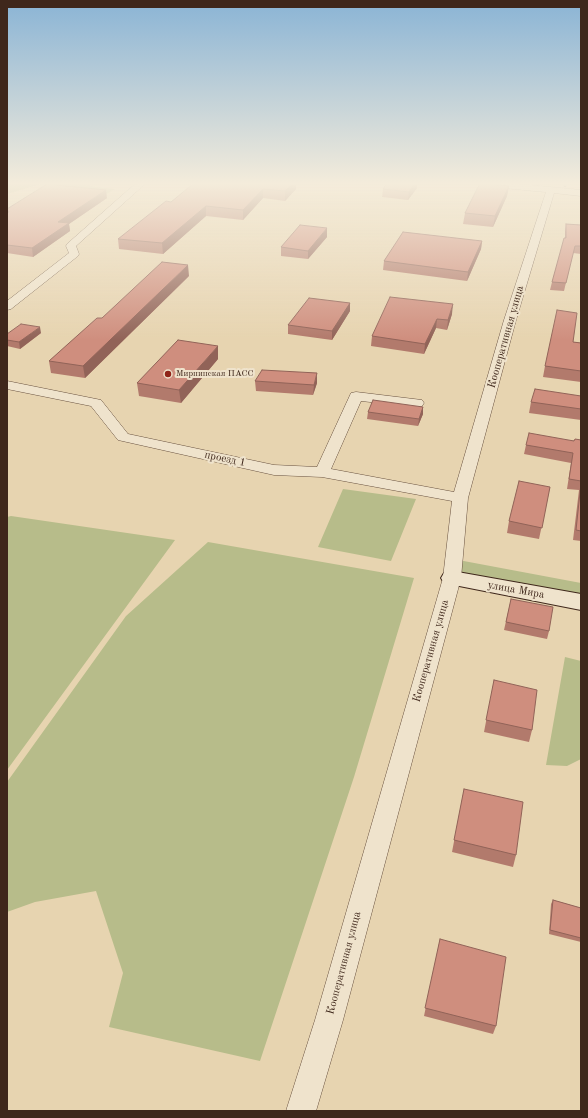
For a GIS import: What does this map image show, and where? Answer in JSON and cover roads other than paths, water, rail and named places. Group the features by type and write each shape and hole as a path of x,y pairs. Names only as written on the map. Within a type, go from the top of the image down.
{"street":[{"path":"7,307 74,254 71,246 82,235"},
{"name":"Кооперативная улица","path":"302,1111 329,1020 452,578 460,498 510,320 537,235"},
{"name":"проезд 1","path":"7,385 96,403 123,437 274,470 322,472 460,498"},
{"path":"322,472 356,396 417,403"},
{"name":"улица Мира","path":"452,578 581,602"}],"place":[{"name":"Мирнинская ПАСС","path":"168,374"}]}
